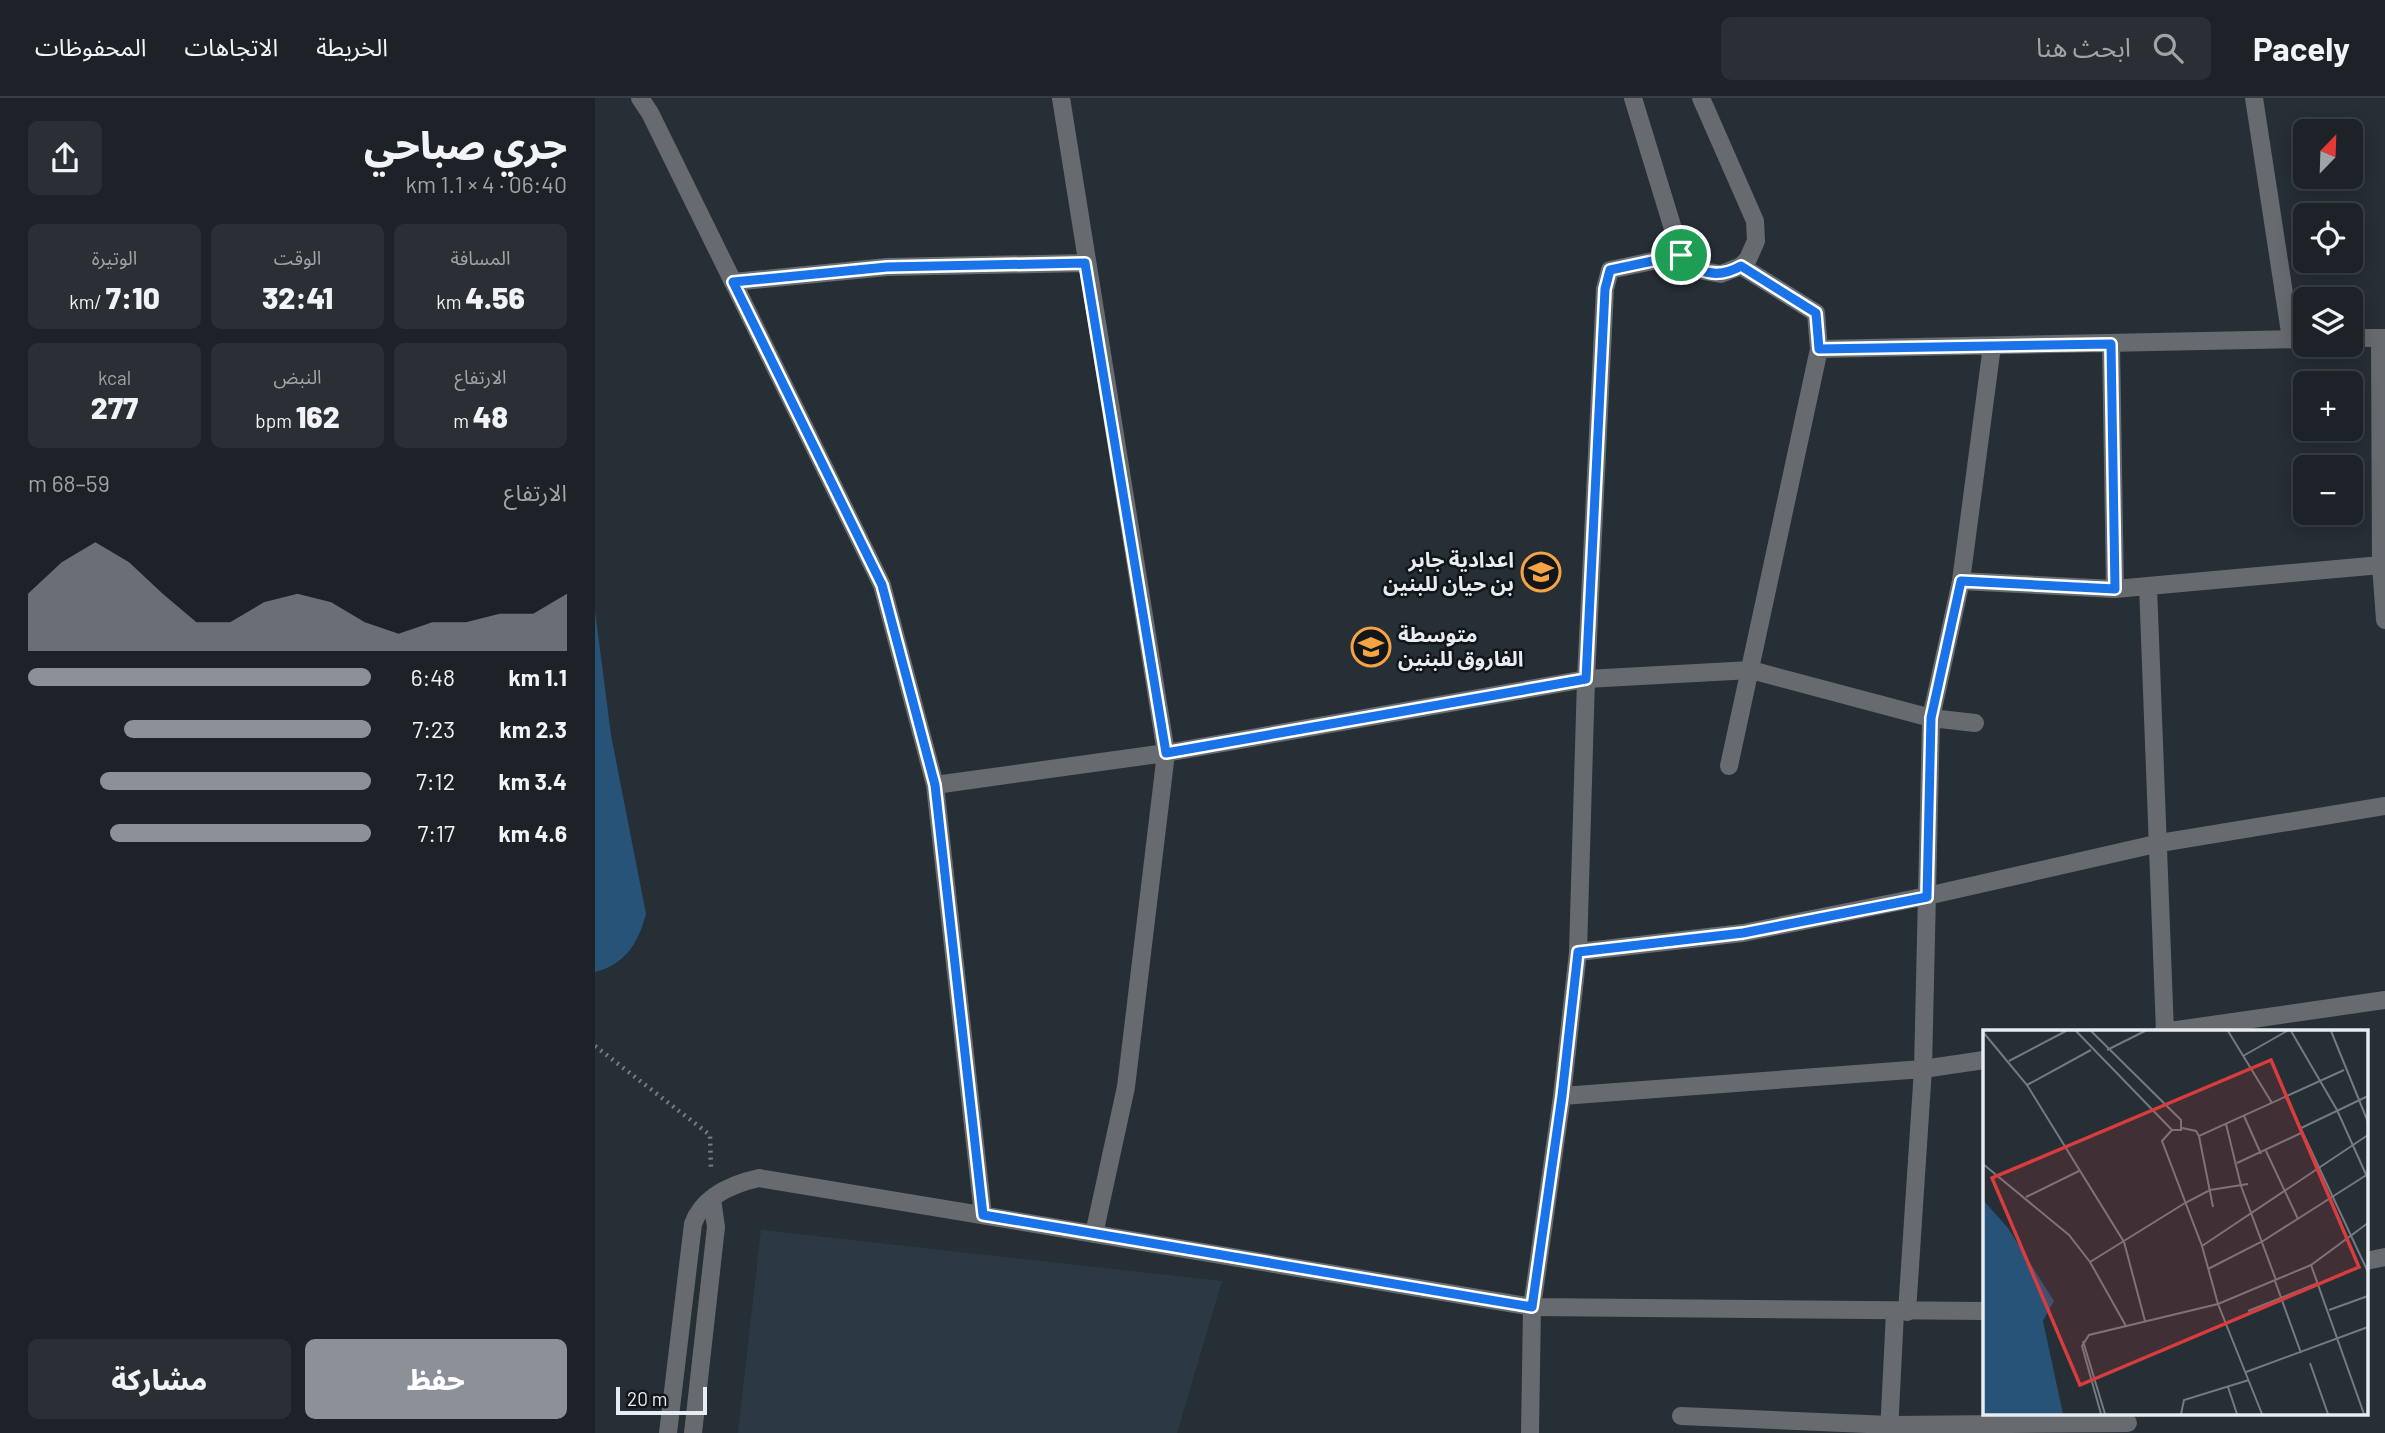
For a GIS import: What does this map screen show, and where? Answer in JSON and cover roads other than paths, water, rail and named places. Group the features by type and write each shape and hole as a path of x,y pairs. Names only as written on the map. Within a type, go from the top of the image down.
{"street":[{"path":"640,98 882,585 935,785 983,1215"},
{"path":"1061,98 1085,263 1166,753 1126,1087 1094,1234"},
{"path":"1633,98 1681,255 1698,270 1721,274 1741,266 1748,259 1756,241 1755,221 1701,98"},
{"path":"2254,98 2293,312"},
{"path":"1530,1433 1532,1307 1562,1096 1578,952 1586,679 1605,289 1610,270 1681,255"},
{"path":"733,282 887,267 1085,263"},
{"path":"1729,766 1819,349 1816,313 1741,266"},
{"path":"2363,338 2383,338 2381,565 2385,620"},
{"path":"1819,349 2293,339"},
{"path":"2111,344 2115,589"},
{"path":"1890,1429 1923,1069 1931,718 1961,581 1992,346"},
{"path":"1961,581 2115,589 2381,565"},
{"path":"2148,586 2160,843 2164,1030"},
{"path":"935,785 1166,753 1586,679 1751,670 1931,718 1975,723"},
{"path":"1578,952 1743,933 1927,897 2160,843 2385,806"},
{"path":"2178,1030 2385,1000"},
{"path":"1562,1096 1923,1069 1983,1060"},
{"path":"668,1433 693,1224 703,1205 741,1182 759,1178 1532,1307 1983,1311"},
{"path":"693,1433 716,1227 712,1199"},
{"path":"2367,1261 2385,1257"},
{"path":"1681,1416 1890,1429 2128,1423"}],"water":[{"path":"595,611 611,735 646,914 635,943 623,958 595,972"}],"place":[{"name":"اعدادية جابر بن حيان للبنين","path":"1541,572"},
{"name":"متوسطة الفاروق للبنين","path":"1371,647"}]}
